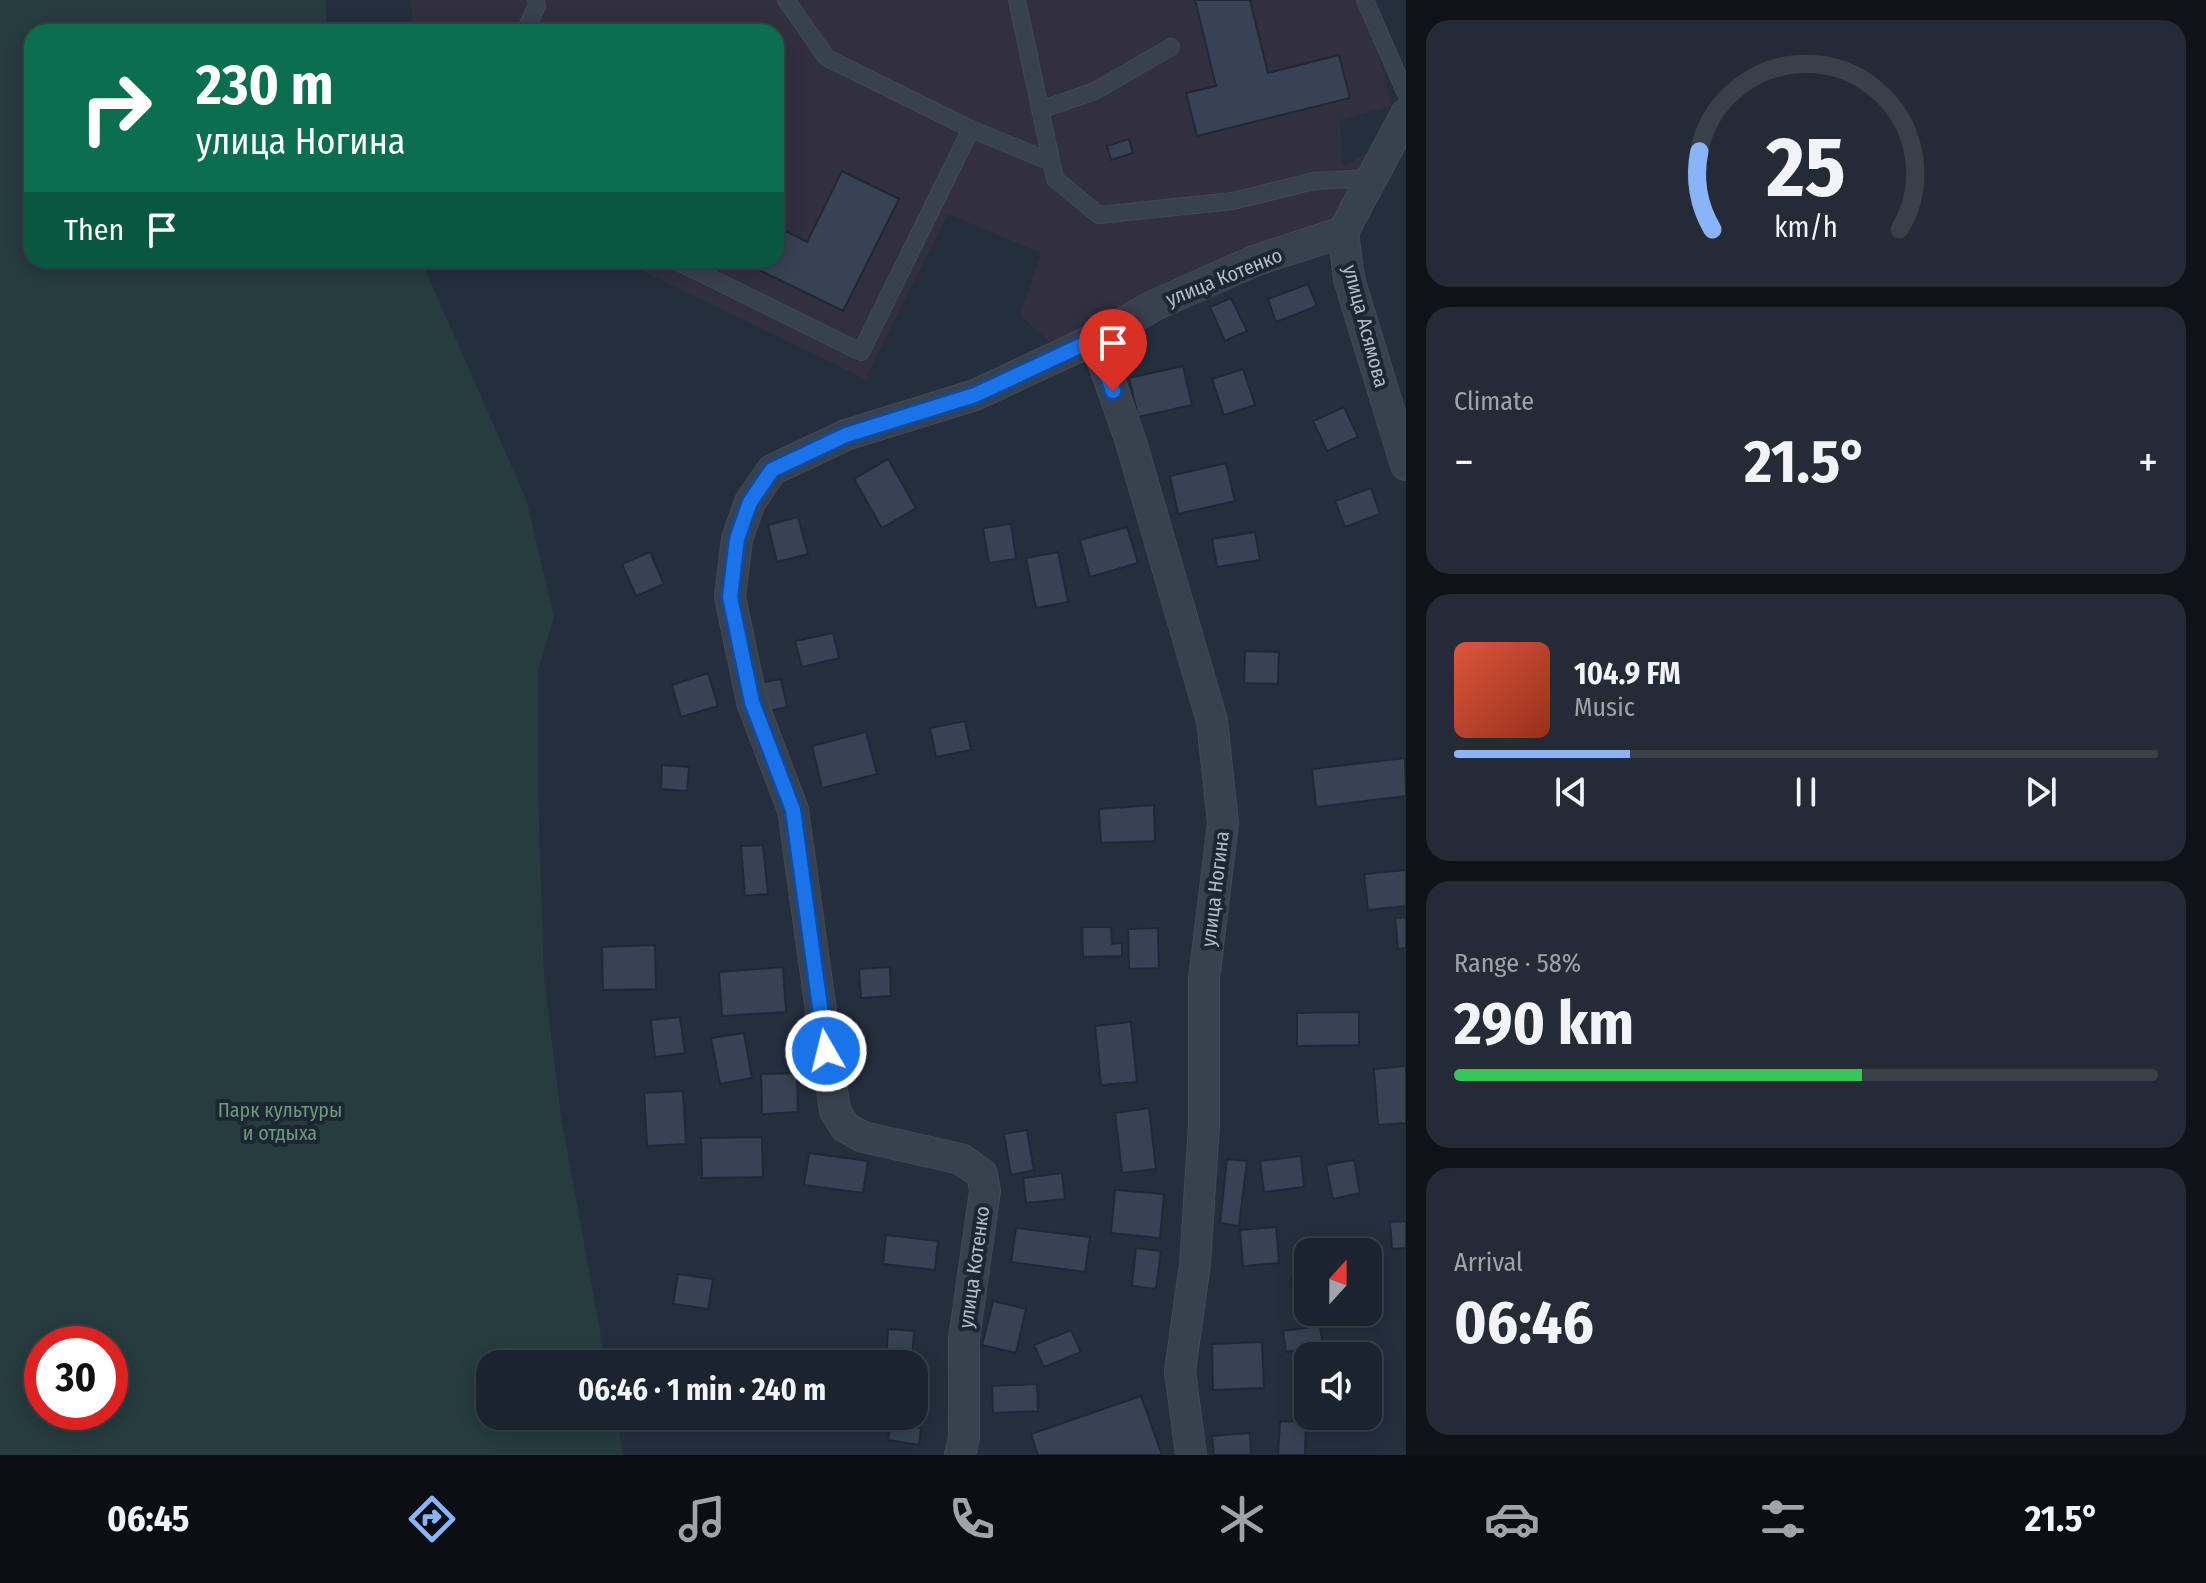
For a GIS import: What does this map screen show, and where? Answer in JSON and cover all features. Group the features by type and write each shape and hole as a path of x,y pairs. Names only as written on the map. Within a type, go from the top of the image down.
{"street":[{"path":"1343,232 1406,114"},
{"name":"улица Котенко","path":"960,1455 964,1438 964,1339 985,1191 982,1174 961,1159 863,1137 845,1127 835,1111 793,810 752,702 730,597 737,539 750,502 772,470 846,435 975,395 1095,339 1153,306 1254,261 1343,232"},
{"name":"улица Асямова","path":"1343,232 1349,279 1406,465"},
{"name":"улица Ногина","path":"1095,339 1131,442 1212,721 1223,823 1204,979 1204,1125 1195,1264 1180,1371 1191,1455"}],"lane":[{"path":"528,24 537,6 536,0"},
{"path":"786,0 827,58 971,129 1051,162"},
{"path":"1017,0 1055,179 1099,215 1233,201 1314,181 1372,178"},
{"path":"1365,0 1406,94"},
{"path":"1040,110 1095,91 1171,47"},
{"path":"690,268 861,352 971,129"}],"shaded area":[{"path":"410,0 1364,0 1392,106 1340,120 1342,166 1373,150 1332,218 1054,346 1020,315 1041,253 948,214 865,379 636,268 784,268 784,24 413,24"}],"green space":[{"name":"Парк культуры и отдыха","path":"0,0 326,0 326,24 24,24 24,268 425,268 526,499 554,617 538,670 544,976 561,1117 603,1350 476,1350 476,1430 619,1430 623,1455 0,1455"}],"building":[{"path":"1195,0 1250,0 1268,73 1339,55 1350,98 1197,136 1186,93 1216,86"},
{"path":"1129,139 1133,153 1111,160 1107,146"},
{"path":"842,171 899,199 843,311 755,268 784,268 784,230 807,242"},
{"path":"1308,284 1317,306 1276,322 1268,299"},
{"path":"1231,298 1247,331 1225,341 1210,307"},
{"path":"1183,366 1192,405 1138,417 1129,378"},
{"path":"1243,369 1255,405 1224,415 1212,379"},
{"path":"1344,407 1358,437 1327,451 1313,421"},
{"path":"888,459 916,508 882,528 854,479"},
{"path":"1226,463 1235,501 1178,514 1170,476"},
{"path":"1371,488 1380,514 1345,527 1335,501"},
{"path":"798,517 808,554 777,562 768,525"},
{"path":"1011,524 1016,559 989,563 983,528"},
{"path":"1127,527 1138,563 1090,577 1080,540"},
{"path":"1255,532 1260,560 1217,567 1212,539"},
{"path":"650,552 664,584 636,596 622,564"},
{"path":"1058,552 1068,602 1036,608 1026,558"},
{"path":"833,633 839,658 802,667 795,641"},
{"path":"1245,651 1279,652 1278,684 1244,683"},
{"path":"708,673 718,706 681,717 672,685"},
{"path":"781,679 787,707 766,712 759,683"},
{"path":"965,721 971,750 936,757 930,728"},
{"path":"866,732 877,774 822,788 812,746"},
{"path":"1405,758 1406,796 1316,807 1312,769"},
{"path":"662,765 689,767 687,791 661,789"},
{"path":"1154,805 1155,841 1101,843 1099,809"},
{"path":"763,845 768,894 745,896 741,846"},
{"path":"1406,870 1406,906 1368,910 1364,874"},
{"path":"1406,917 1406,948 1398,949 1395,918"},
{"path":"1082,927 1111,927 1112,944 1122,943 1122,956 1083,957"},
{"path":"1158,928 1159,968 1129,969 1128,929"},
{"path":"655,945 656,989 603,990 602,947"},
{"path":"783,967 786,1012 722,1016 719,972"},
{"path":"890,967 891,996 861,998 859,969"},
{"path":"1359,1012 1359,1045 1297,1046 1297,1013"},
{"path":"680,1017 685,1053 655,1057 651,1020"},
{"path":"1131,1022 1137,1082 1101,1085 1095,1026"},
{"path":"744,1033 752,1078 720,1084 711,1038"},
{"path":"1406,1066 1406,1123 1378,1125 1374,1069"},
{"path":"797,1073 798,1112 762,1114 761,1074"},
{"path":"683,1091 686,1144 647,1146 644,1093"},
{"path":"1149,1108 1156,1169 1122,1173 1115,1113"},
{"path":"1027,1130 1034,1170 1011,1175 1004,1134"},
{"path":"762,1137 763,1177 702,1178 701,1138"},
{"path":"809,1153 868,1161 863,1193 804,1185"},
{"path":"1301,1156 1304,1187 1264,1192 1260,1161"},
{"path":"1227,1159 1247,1161 1239,1226 1220,1223"},
{"path":"1354,1160 1360,1193 1333,1199 1326,1165"},
{"path":"1062,1173 1065,1199 1026,1203 1023,1178"},
{"path":"1115,1190 1164,1194 1160,1238 1111,1233"},
{"path":"1406,1221 1406,1248 1392,1249 1390,1222"},
{"path":"1276,1227 1279,1263 1243,1266 1240,1230"},
{"path":"1016,1228 1090,1237 1085,1272 1011,1262"},
{"path":"886,1235 938,1241 935,1270 883,1264"},
{"path":"1136,1248 1161,1251 1156,1289 1132,1286"},
{"path":"678,1274 713,1279 708,1309 673,1304"},
{"path":"993,1301 1026,1309 1016,1353 982,1345"},
{"path":"1320,1326 1322,1342 1294,1342 1294,1351 1286,1352 1283,1331"},
{"path":"888,1329 914,1331 913,1350 887,1350"},
{"path":"1071,1330 1081,1352 1044,1367 1034,1345"},
{"path":"1262,1342 1264,1388 1213,1390 1212,1344"},
{"path":"1037,1384 1038,1411 993,1413 992,1386"},
{"path":"1141,1396 1162,1455 1038,1455 1031,1434"},
{"path":"1280,1421 1294,1422 1294,1430 1306,1430 1305,1455 1278,1455"},
{"path":"890,1430 921,1430 919,1445 888,1440"},
{"path":"1250,1433 1251,1455 1214,1455 1212,1436"}],"route":[{"path":"826,1051 793,810 752,702 730,597 737,539 750,502 772,470 846,435 975,395 1095,339 1113,391"}]}
